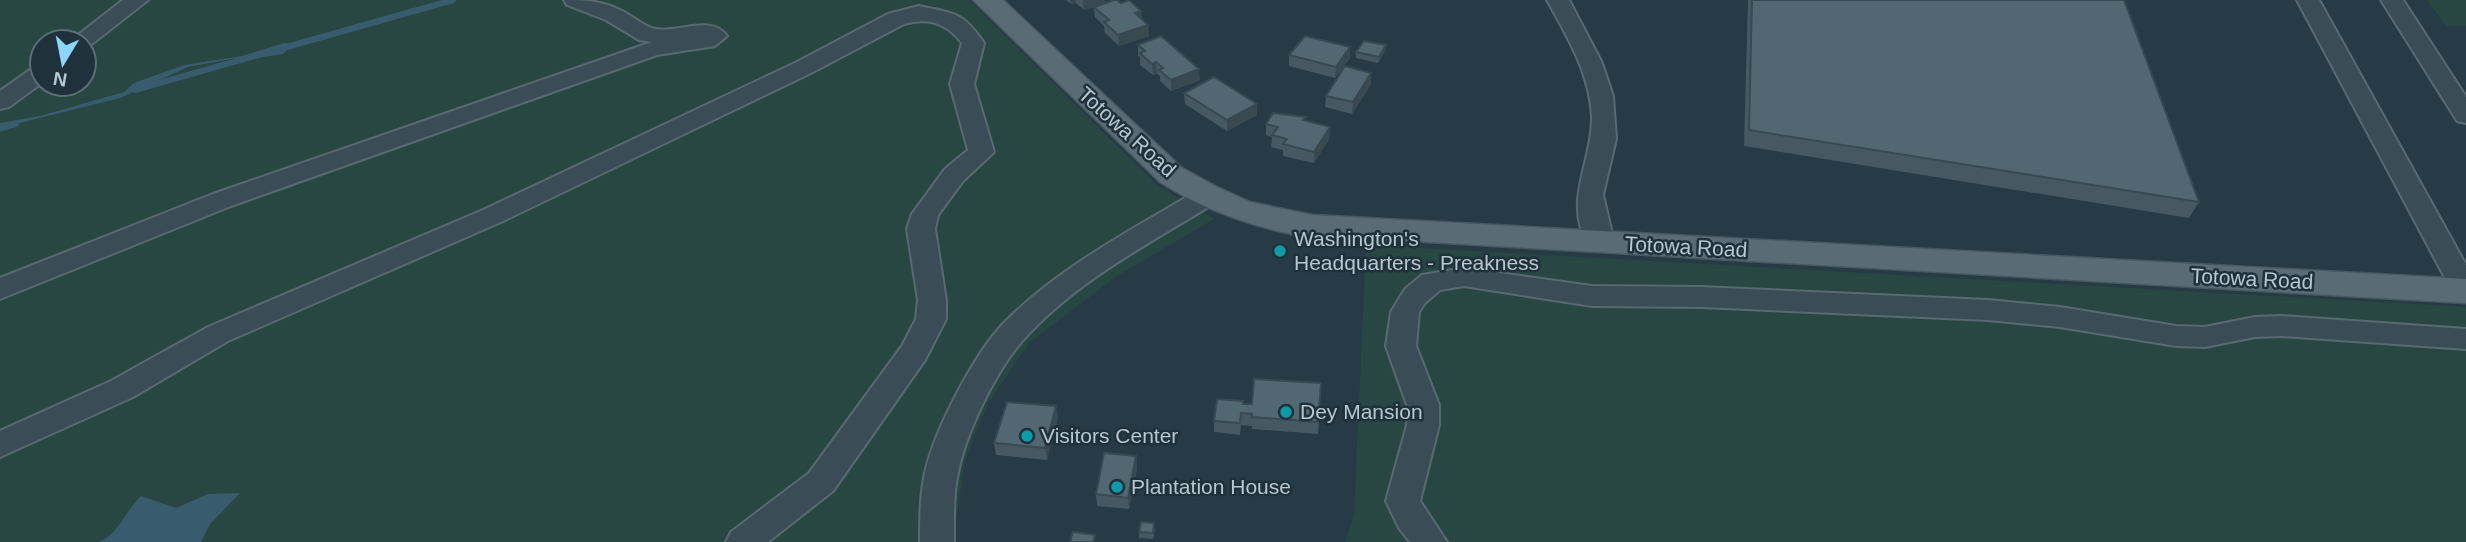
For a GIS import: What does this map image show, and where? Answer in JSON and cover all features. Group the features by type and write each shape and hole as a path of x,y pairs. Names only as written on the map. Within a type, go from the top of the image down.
{"main road":[{"name":"Totowa Road","path":"987,0 1171,175 1206,197 1255,216 1312,226 2466,291"}],"lane":[{"path":"98,29 137,0"},
{"path":"0,289 222,200 653,49 708,41 716,36 711,32 669,37 647,35 614,15 575,0"},
{"path":"1558,0 1589,57 1601,92 1605,130 1590,193 1591,210 1600,242"},
{"path":"2308,0 2466,291"},
{"path":"2392,0 2466,116"},
{"path":"0,445 122,389 218,334 492,216 803,68 896,19 919,13 947,19 960,25 973,43 962,84 981,152 954,175 925,215 921,229 932,300 931,319 914,352 821,482 743,542"},
{"path":"0,102 28,82"},
{"path":"937,542 944,463 975,392 1012,333 1064,288 1206,197"},
{"path":"1430,542 1411,518 1403,501 1423,425 1423,405 1401,346 1401,335 1408,303 1424,287 1449,279 1480,278 1582,295 1701,296 1988,310 2072,319 2176,336 2205,337 2255,327 2282,326 2466,339"}],"green space":[{"path":"0,0 969,0 1157,185 1214,219 1117,276 1029,343 987,405 965,460 953,542 0,542"},
{"path":"2427,0 2466,0 2466,26 2446,26"},
{"path":"1366,245 2466,307 2466,542 1345,542 1354,515"}],"water":[{"path":"284,43 292,44 283,54 256,58 253,55 188,67 120,98 0,128 0,123 40,116 124,92 134,83 184,65 242,56"},
{"path":"240,493 210,524 201,542 99,542 112,534 141,496 176,508 208,494"}],"building":[{"path":"1114,0 1121,3 1129,0 1141,11 1135,13 1148,25 1118,35 1104,22 1109,20 1094,7"},
{"path":"1752,0 2124,0 2199,202 1749,130"},
{"path":"1161,36 1199,69 1171,80 1159,70 1163,68 1156,62 1152,64 1140,53 1145,51 1138,45"},
{"path":"1305,36 1350,47 1336,67 1289,55"},
{"path":"1364,41 1386,45 1379,57 1356,52"},
{"path":"1345,66 1371,73 1353,102 1326,96"},
{"path":"1214,77 1257,104 1227,120 1184,93"},
{"path":"1273,113 1306,117 1303,120 1330,127 1314,152 1283,144 1287,139 1272,135 1278,127 1266,124"},
{"name":"Dey Mansion","path":"1254,379 1321,383 1318,422 1252,417 1252,414 1241,413 1240,423 1214,421 1217,399 1252,404"},
{"name":"Visitors Center","path":"1007,402 1056,406 1045,448 994,443"},
{"name":"Plantation House","path":"1104,453 1136,456 1128,498 1096,494"},
{"path":"1141,522 1154,523 1153,533 1139,532"},
{"path":"1073,532 1095,535 1093,542 1070,542"}],"waterway":[{"path":"283,48 453,0"},
{"path":"135,90 262,54"},
{"path":"0,129 16,124"}],"place":[{"name":"Washington's Headquarters - Preakness","path":"1280,251"},
{"name":"Dey Mansion","path":"1286,412"},
{"name":"Visitors Center","path":"1027,436"},
{"name":"Plantation House","path":"1117,487"}]}
